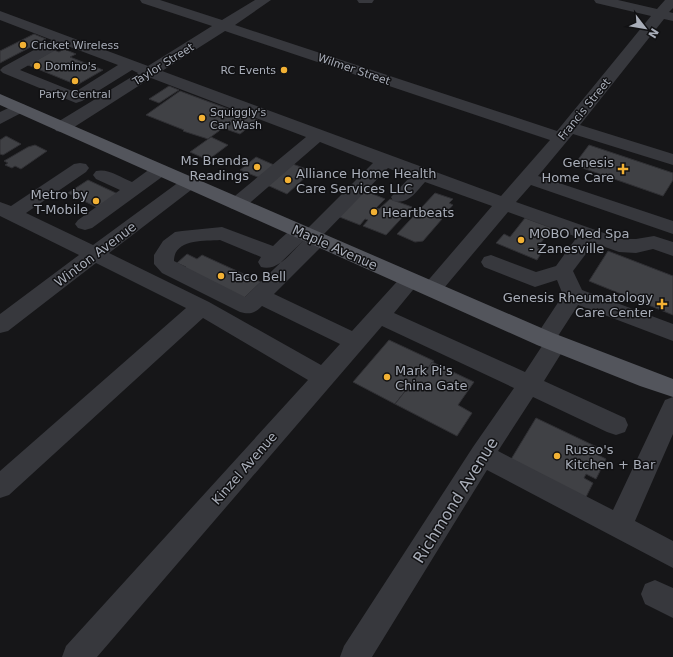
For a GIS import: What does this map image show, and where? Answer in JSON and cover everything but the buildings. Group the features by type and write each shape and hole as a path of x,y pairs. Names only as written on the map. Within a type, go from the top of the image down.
{"main road":[{"name":"Maple Avenue","path":"0,99 551,341 648,380 673,388"}],"street":[{"name":"Wilmer Street","path":"147,0 566,132 673,160"},
{"name":"Taylor Street","path":"62,127 264,0"},
{"path":"601,0 666,16"},
{"name":"Francis Street","path":"421,284 504,205 528,178 666,16 672,0"},
{"path":"0,15 422,175 619,245 636,246 654,242 673,248"},
{"path":"65,39 8,70 76,98 131,64"},
{"path":"0,119 19,108"},
{"path":"237,204 318,135"},
{"path":"276,262 222,233 182,237 170,246 164,255 164,264 170,268 248,307 259,296 276,262 309,236 385,161"},
{"path":"3,209 80,168"},
{"path":"85,224 160,170"},
{"path":"102,175 133,189"},
{"path":"400,197 422,175"},
{"path":"528,178 668,226 654,242"},
{"name":"Winton Avenue","path":"0,325 189,183"},
{"path":"3,209 93,255 201,307 324,378"},
{"path":"491,262 535,280 563,271 590,234"},
{"path":"224,241 276,262"},
{"path":"563,271 574,295 673,333"},
{"name":"Kinzel Avenue","path":"77,657 379,315 421,284"},
{"name":"Richmond Avenue","path":"355,657 482,455 528,385 574,295"},
{"path":"259,296 355,342"},
{"path":"0,487 201,307"},
{"path":"379,315 616,425"},
{"path":"619,526 673,407"},
{"path":"482,455 673,555"}],"place":[{"name":"Cricket Wireless","path":"23,45"},
{"name":"Domino's","path":"37,66"},
{"name":"RC Events","path":"284,70"},
{"name":"Party Central","path":"75,81"},
{"name":"Squiggly's Car Wash","path":"202,118"},
{"name":"Ms Brenda Readings","path":"257,167"},
{"name":"Genesis Home Care","path":"623,169"},
{"name":"Alliance Home Health Care Services LLC","path":"288,180"},
{"name":"Metro by T-Mobile","path":"96,201"},
{"name":"Heartbeats","path":"374,212"},
{"name":"MOBO Med Spa - Zanesville","path":"521,240"},
{"name":"Taco Bell","path":"221,276"},
{"name":"Genesis Rheumatology Care Center","path":"662,304"},
{"name":"Mark Pi's China Gate","path":"387,377"},
{"name":"Russo's Kitchen + Bar","path":"557,456"}]}
